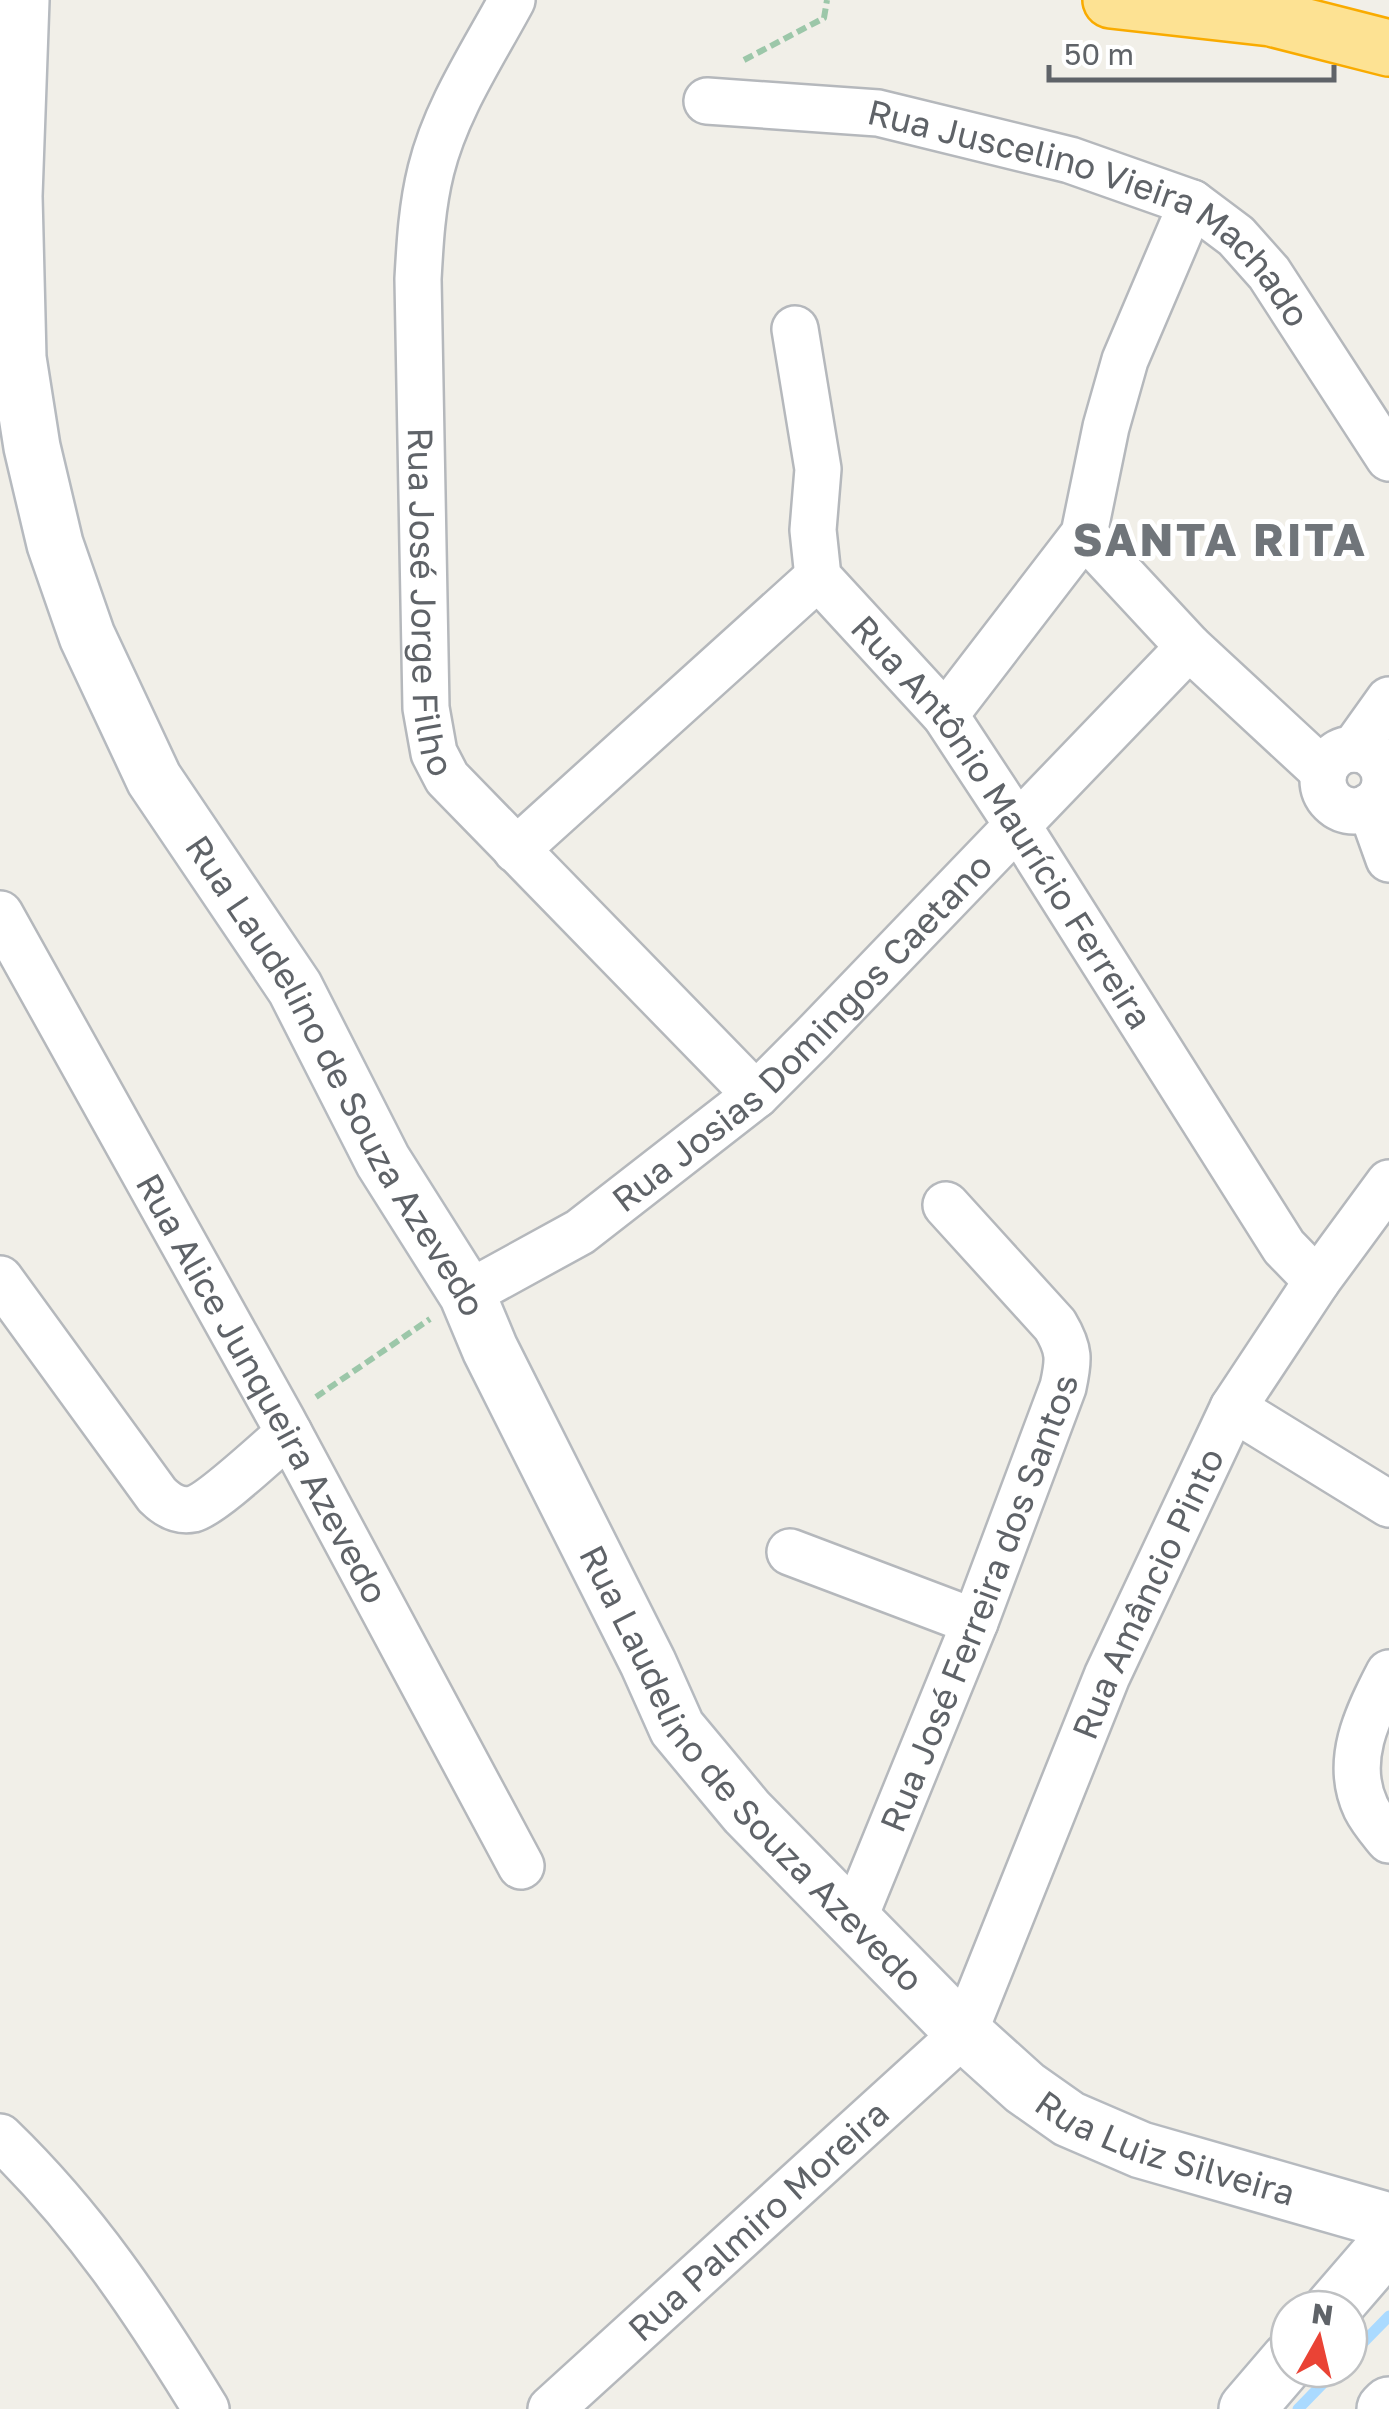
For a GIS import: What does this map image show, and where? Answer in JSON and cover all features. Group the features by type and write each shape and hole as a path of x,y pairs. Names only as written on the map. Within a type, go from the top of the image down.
{"highway":[{"path":"1111,0 1271,18 1389,48"}],"street":[{"name":"Rua Laudelino de Souza Azevedo","path":"21,0 7,238 18,358 32,447 55,544 87,636 154,778 296,988 383,1161 467,1294 678,1728 747,1812 964,2033"},
{"name":"Rua José Jorge Filho","path":"512,0 453,108 432,167 421,224 418,279 426,708 434,753 447,778 756,1095"},
{"name":"Rua Juscelino Vieira Machado","path":"706,101 878,113 1070,160 1192,203 1236,236 1269,273 1389,458"},
{"path":"945,715 1084,534 1106,427 1126,360 1192,203"},
{"path":"516,850 818,578 813,530 818,469 795,329"},
{"path":"1084,534 1189,647 1339,760 1372,755 1384,771 1383,790 1370,806 1389,859"},
{"name":"Rua Antônio Maurício Ferreira","path":"818,578 945,715 1284,1247 1317,1282"},
{"name":"Rua Josias Domingos Caetano","path":"467,1294 580,1232 756,1095 1189,647"},
{"path":"1339,760 1389,700"},
{"name":"Rua Alice Junqueira Azevedo","path":"0,914 285,1427 521,1866"},
{"name":"Rua Amâncio Pinto","path":"964,2033 1107,1676 1233,1408 1389,1183"},
{"name":"Rua José Ferreira dos Santos","path":"853,1920 975,1622 1063,1387 1069,1361 1066,1342 1056,1325 946,1204"},
{"path":"0,1279 168,1506 187,1510 207,1502 285,1427"},
{"path":"1233,1408 1389,1504"},
{"path":"790,1552 975,1622"},
{"path":"1389,1674 1368,1712 1357,1766 1358,1785 1367,1811 1389,1840"},
{"name":"Rua Luiz Silveira","path":"964,2033 1024,2088 1069,2119 1141,2150 1389,2221"},
{"name":"Rua Palmiro Moreira","path":"551,2409 964,2033"},
{"path":"0,2138 35,2171 95,2241 150,2318 206,2409"},
{"path":"1349,2289 1389,2243"},
{"path":"1247,2409 1269,2383"}],"path":[{"path":"706,101 692,90 694,82 730,68 824,18 827,0"},
{"path":"285,1427 467,1294"}],"waterway":[{"path":"1369,2336 1389,2316"},
{"path":"1298,2409 1318,2389"}],"district":[{"name":"SANTA RITA","path":"1220,539"}]}
